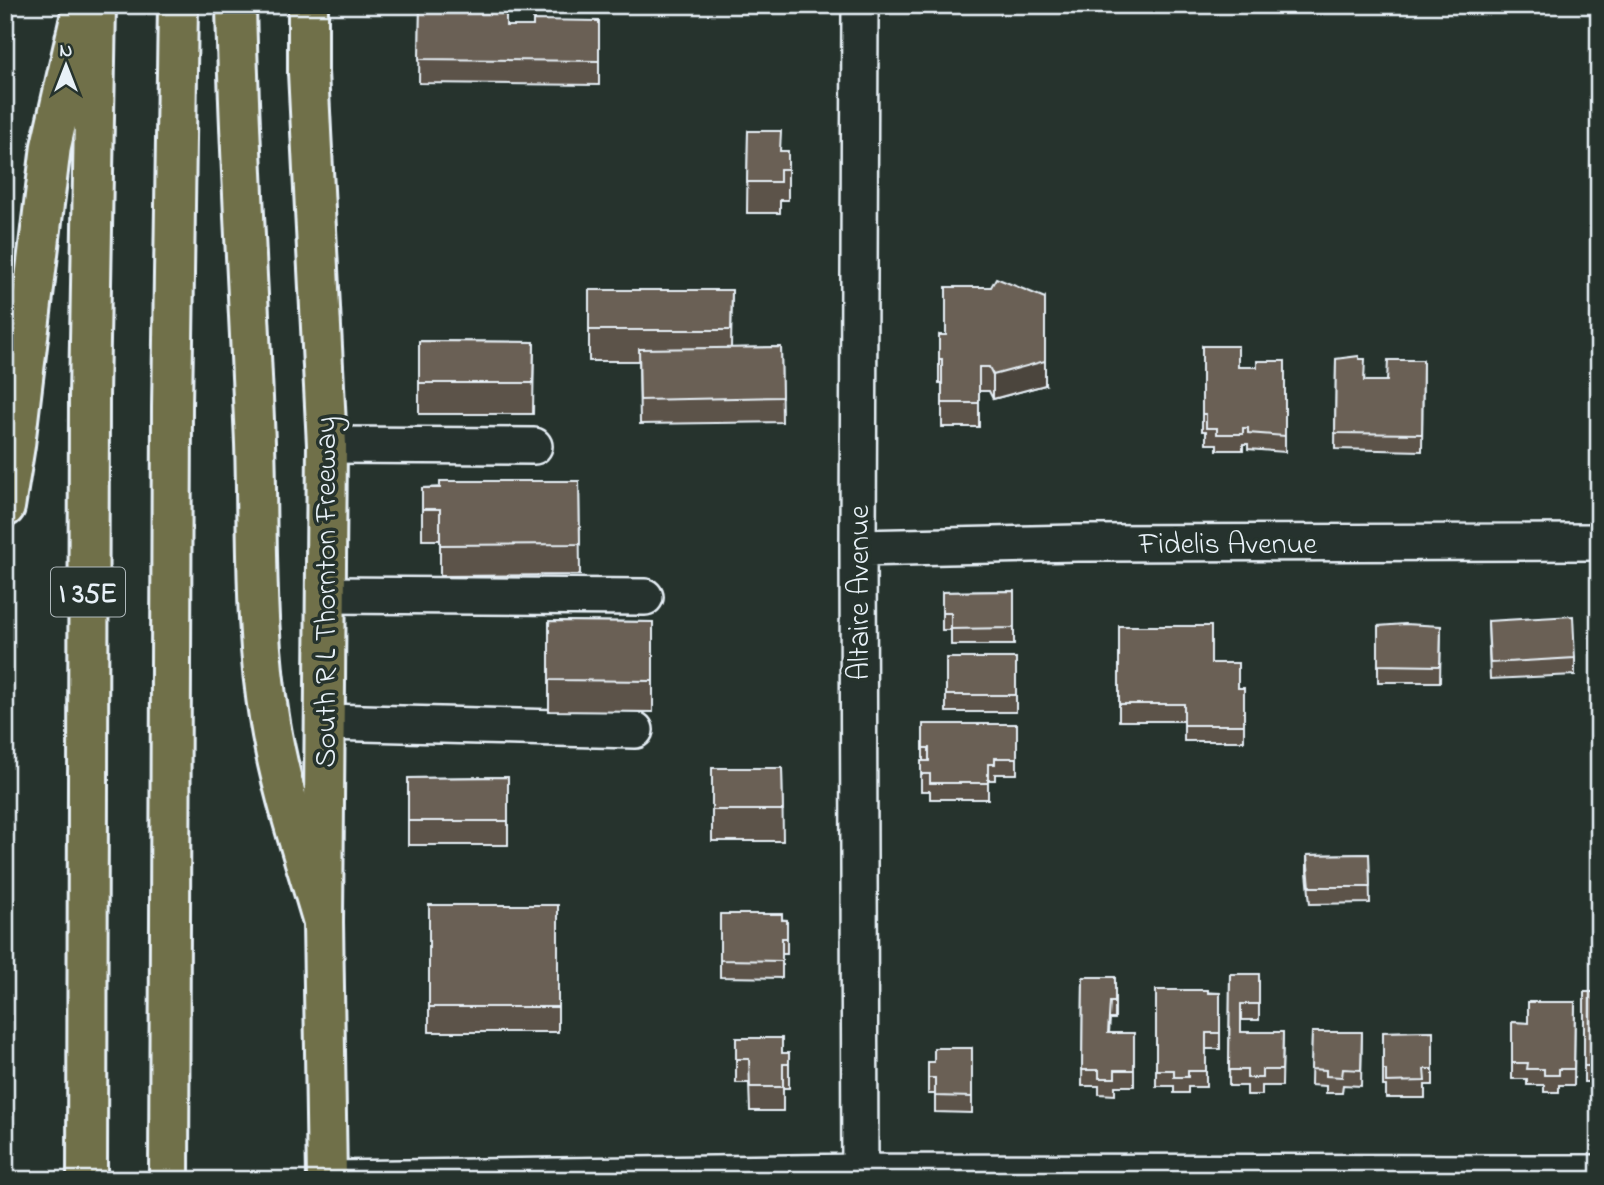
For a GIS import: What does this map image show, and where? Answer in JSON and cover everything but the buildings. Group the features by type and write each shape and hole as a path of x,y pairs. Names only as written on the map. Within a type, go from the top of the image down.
{"main road":[{"path":"5,507 51,146 83,5"},
{"name":"I 35E","path":"87,1180 89,411 96,5"},
{"path":"169,1180 172,422 178,5"},
{"path":"236,5 255,462 257,616 270,726 288,801 323,922"},
{"name":"South R L Thornton Freeway","path":"308,5 308,72 327,445 323,922 327,1179"}],"street":[{"name":"Altaire Avenue","path":"860,5 860,1176"},
{"path":"327,445 534,446"},
{"name":"Fidelis Avenue","path":"858,548 1077,543 1599,542"},
{"path":"326,595 645,597"},
{"path":"325,722 635,730"},
{"path":"327,1179 1599,1172"}]}
